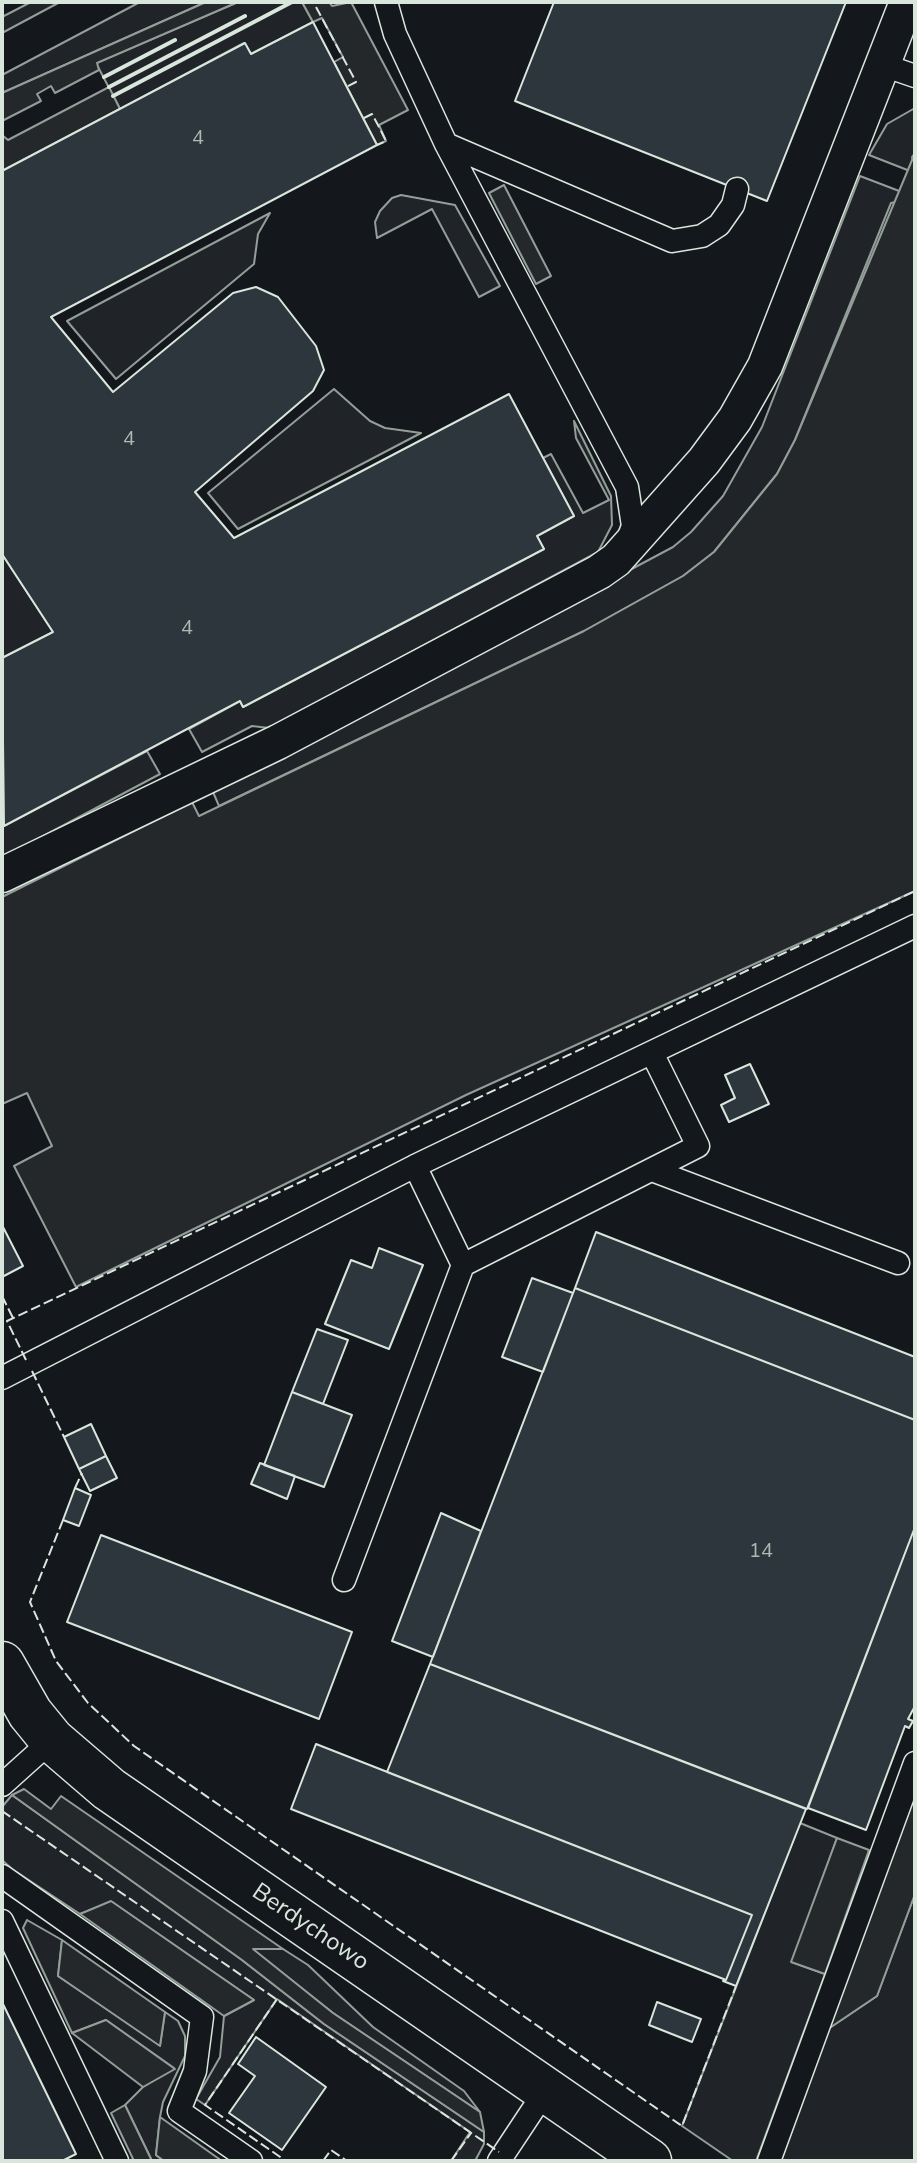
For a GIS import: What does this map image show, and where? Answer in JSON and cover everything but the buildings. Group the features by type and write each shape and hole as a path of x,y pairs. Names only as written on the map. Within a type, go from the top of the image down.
{"street":[{"path":"2,875 278,742 616,560 704,461 735,419 765,366 907,2"},
{"name":"Berdychowo","path":"2,1664 30,1713 52,1740 109,1789 649,2161"}],"lane":[{"path":"371,2 395,34"},
{"path":"386,2 395,34 446,144 627,487 633,526 616,560"},
{"path":"883,65 915,76"},
{"path":"446,144 672,241 702,236 719,225 733,205 737,189"},
{"path":"2,1378 415,1166 915,926"},
{"path":"344,1580 463,1265 698,1146 652,1053"},
{"path":"415,1166 463,1265"},
{"path":"652,1170 898,1263"},
{"path":"2,1785 52,1740"},
{"path":"769,2161 915,1763"},
{"path":"2,1876 202,2017 195,2071 179,2111 251,2161"},
{"path":"2,1921 117,2161"},
{"path":"499,2161 546,2090"}],"shaded area":[{"path":"31,2 60,2 2,33 2,17"},
{"path":"140,2 206,2 2,93 2,75"},
{"path":"206,2 238,2 97,63 99,70 55,93 51,86 37,94 41,101 2,121 2,93"},
{"path":"238,2 302,2 313,22 251,54 244,43 120,109 96,63"},
{"path":"302,2 329,2 332,6 351,2 408,110 379,125 386,141 377,145 334,62 343,57 322,18 313,22"},
{"path":"109,87 120,109 2,171 2,135 8,140"},
{"path":"915,108 915,153 912,157 915,173 869,155 887,124"},
{"path":"915,153 915,891 466,1095 76,1287 14,1166 52,1146 27,1093 2,1104 2,897 192,802 199,816 584,631 683,576 714,552 777,474 795,440"},
{"path":"860,176 907,194 900,201 891,203 795,440 777,474 714,552 683,576 584,631 219,806 213,792 673,547 691,532 723,496 762,427"},
{"path":"504,185 551,276 536,284 489,193"},
{"path":"401,195 455,205 500,286 479,297 432,209 377,238 375,222 380,211 392,198"},
{"path":"270,213 258,234 254,264 116,379 67,321"},
{"path":"334,389 370,421 385,428 421,433 238,529 208,493"},
{"path":"574,421 611,496 612,525 598,552 269,728 252,726 202,752 189,729 240,701 243,707 544,549 537,536 574,516 543,458 551,454 583,513 609,500 576,438"},
{"path":"2,554 53,632 2,658"},
{"path":"147,751 160,774 2,858 2,827"},
{"path":"24,1789 51,1809 61,1796 283,1949 253,1949 333,2013 480,2112 484,2132 324,2024 242,1960 12,1795"},
{"path":"12,1795 242,1960 324,2024 484,2132 484,2144 475,2161 451,2161 470,2132 277,1999 205,2105 196,2099 220,2057 224,2016 254,2000 112,1902 80,1914 12,1869 2,1860 2,1807"},
{"path":"915,1795 915,1894 877,1996 828,2029"},
{"path":"800,1823 837,1838 792,1962 825,1974 756,2161 733,2161 682,2126"},
{"path":"837,1838 869,1850 825,1974 791,1962"},
{"path":"915,1894 915,2161 781,2161 828,2029 877,1996"},
{"path":"111,1901 254,2000 224,2016 80,1914"},
{"path":"27,1920 62,1940 58,1976 160,2045 165,2012 178,2021 185,2036 185,2056 163,2102 160,2117 156,2155 164,2161 152,2161 125,2105 143,2087 174,2068 106,2020 72,2033 23,1928"},
{"path":"62,1940 165,2012 160,2046 58,1976"},
{"path":"252,1949 283,1949 308,1965 373,2027 464,2091 480,2112 333,2013"},
{"path":"106,2020 175,2069 143,2087 72,2033"},
{"path":"125,2105 152,2161 134,2161 111,2113"},
{"path":"160,2117 222,2161 164,2161 156,2155"}],"fence":[{"path":"316,7 356,82 346,87"},
{"path":"364,118 372,114 386,141 377,145"},
{"path":"26,1360 7,1321 915,891"},
{"path":"2,1296 13,1318"},
{"path":"32,1371 64,1437"},
{"path":"75,1488 82,1473"},
{"path":"63,1520 30,1602 56,1661 88,1703 134,1746 682,2126 736,1986"},
{"path":"2,1811 499,2152"},
{"path":"277,1999 205,2105 286,2161"},
{"path":"451,2161 471,2133"},
{"path":"323,2161 331,2150 347,2161"}],"wall":[{"path":"113,96 292,2"},
{"path":"109,87 245,16"},
{"path":"104,77 175,40"}]}
